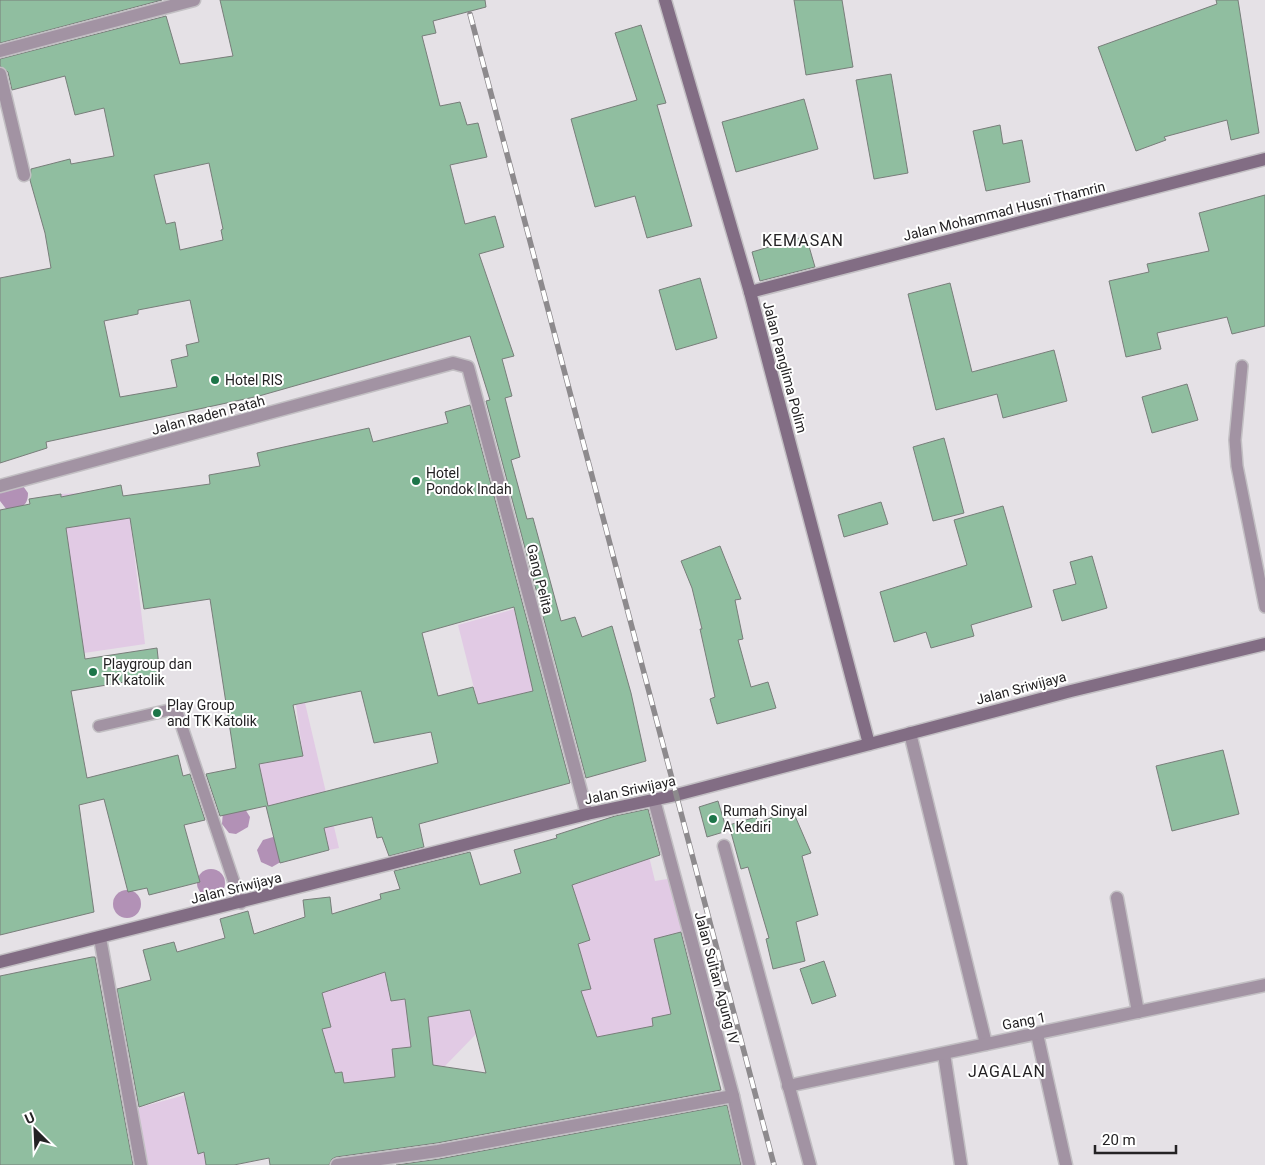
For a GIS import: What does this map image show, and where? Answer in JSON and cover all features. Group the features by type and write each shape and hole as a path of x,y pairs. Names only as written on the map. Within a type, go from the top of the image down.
{"street":[{"path":"0,51 194,0"},
{"name":"Jalan Panglima Polim","path":"665,0 750,292 869,744"},
{"path":"0,74 24,175"},
{"name":"Jalan Mohammad Husni Thamrin","path":"750,292 1265,159"},
{"name":"Jalan Raden Patah","path":"0,486 453,363"},
{"name":"Gang Pelita","path":"453,363 462,364 470,370 587,814"},
{"name":"Jalan Sriwijaya","path":"0,962 241,903 587,814 654,800 910,732 1265,644"},
{"path":"910,732 986,1044"},
{"name":"Jalan Sultan Agung IV","path":"654,800 733,1096 749,1165"},
{"path":"724,846 810,1165"},
{"path":"1117,898 1138,1012"},
{"path":"100,938 141,1165"},
{"name":"Gang 1","path":"788,1086 1265,985"},
{"path":"1037,1034 1066,1165"},
{"path":"944,1054 961,1165"},
{"path":"337,1165 438,1151 733,1096"}],"lane":[{"path":"1242,366 1235,440 1237,466 1265,607"},
{"path":"98,726 169,710 178,715 241,903"}],"shaded area":[{"path":"23,486 28,493 25,504 19,508 7,510 0,501 0,491"},
{"path":"81,493 87,525 130,518 145,644 84,653 61,494"},
{"path":"514,609 535,698 478,704 458,625"},
{"path":"305,703 339,848 329,850 320,814 307,817 301,797 268,806 259,764 303,756 296,705"},
{"path":"245,809 250,817 248,827 236,834 229,833 222,824 223,811"},
{"path":"596,822 647,848 655,881 673,878 685,931 654,939 672,1014 652,1018 653,1031 627,1031 597,1037 581,991 591,989 578,944 590,940 572,885 612,872"},
{"path":"273,837 277,839 284,860 272,867 261,862 257,850 263,840"},
{"path":"211,869 221,873 225,883 221,893 211,897 201,893 197,883 201,873"},
{"path":"127,890 137,894 141,904 137,914 127,918 117,914 113,904 117,894"},
{"path":"385,972 391,1001 405,999 408,1019 454,1013 451,993 463,990 476,1034 444,1067 433,1070 431,1045 392,1049 395,1077 354,1132 342,1072 335,1073 322,1029 331,1026 322,993"},
{"path":"185,1095 198,1154 204,1152 206,1165 143,1165 134,1109"}],"building":[{"path":"0,0 162,0 0,43"},
{"path":"220,0 485,0 486,7 433,21 436,33 422,36 440,106 460,102 467,125 478,123 487,157 450,165 465,224 495,216 504,247 479,254 514,356 502,359 512,396 505,398 520,457 511,460 527,519 533,518 561,621 575,617 582,637 612,626 631,693 646,761 586,778 486,401 490,400 470,336 259,396 46,442 47,448 0,463 0,278 51,268 45,233 30,180 31,169 70,159 71,164 114,156 104,108 75,115 65,76 12,90 8,72 0,66 0,59 166,16 180,64 233,56","holes":["209,163 223,229 221,230 223,240 180,250 175,222 166,224 154,175","190,300 199,342 186,345 188,356 171,360 177,387 120,397 104,321 138,314 138,310"]},
{"path":"794,0 842,0 853,67 806,75"},
{"path":"1216,0 1238,0 1259,133 1231,140 1227,120 1164,137 1166,140 1136,151 1098,47 1217,4"},
{"path":"641,25 666,103 657,105 692,226 647,238 635,196 595,207 571,119 637,100 615,33"},
{"path":"891,74 908,173 874,179 856,80"},
{"path":"804,99 818,149 736,172 722,122"},
{"path":"1000,125 1003,144 1022,140 1030,182 986,191 973,131"},
{"path":"1265,195 1265,326 1232,334 1227,317 1157,333 1161,349 1126,357 1109,281 1149,272 1147,264 1209,251 1199,213"},
{"path":"806,236 815,267 760,281 752,252"},
{"path":"700,278 717,338 676,350 659,290"},
{"path":"950,283 972,372 1054,350 1067,401 1003,418 997,394 936,410 908,294"},
{"path":"1187,384 1198,420 1152,433 1142,397"},
{"path":"470,405 570,783 419,824 424,847 389,856 382,837 377,838 372,817 324,828 329,850 280,863 266,806 220,816 206,774 236,768 210,599 144,609 130,518 66,528 85,659 157,648 160,676 71,691 87,778 178,755 183,776 190,774 205,820 184,825 200,882 149,895 147,888 128,892 104,799 79,805 94,912 0,935 0,510 30,504 29,499 61,494 61,497 121,485 123,496 210,484 209,475 260,466 257,453 369,428 373,442 448,423 445,412","holes":["514,607 533,691 478,704 473,687 438,696 422,633","361,691 374,743 431,732 438,763 268,806 259,764 303,756 293,705"]},
{"path":"944,438 964,513 933,521 913,447"},
{"path":"881,502 888,524 844,537 838,515"},
{"path":"1003,506 1032,607 971,625 974,636 931,648 926,632 894,642 880,592 967,565 954,520"},
{"path":"720,546 741,599 735,600 743,639 738,640 751,687 768,682 776,708 717,724 710,699 715,697 700,629 702,629 692,588 681,561"},
{"path":"1092,556 1107,608 1062,621 1053,590 1076,584 1070,562"},
{"path":"1223,750 1239,814 1172,831 1156,766"},
{"name":"Rumah Sinyal A Kediri","path":"718,801 727,831 707,837 699,807"},
{"path":"648,809 660,855 572,885 590,940 578,944 591,989 581,991 597,1037 653,1026 652,1018 671,1014 654,939 681,932 721,1090 437,1143 336,1157 332,1159 329,1165 270,1165 269,1158 234,1165 206,1165 204,1152 198,1154 184,1092 139,1107 117,989 151,980 143,950 174,942 177,952 225,938 220,919 248,911 254,934 305,917 303,900 330,897 332,914 381,899 380,894 400,889 394,871 470,852 480,885 521,873 514,850 557,838 556,835 615,816","holes":["385,972 391,1001 405,999 411,1047 392,1049 395,1077 344,1083 342,1072 335,1073 322,1029 331,1027 322,993","470,1010 486,1073 433,1065 428,1017"]},
{"path":"792,809 811,853 802,856 818,915 796,922 805,961 773,969 766,939 769,938 748,867 741,869 729,825 756,817 758,823"},
{"path":"95,957 133,1165 0,1165 0,976"},
{"path":"824,961 836,996 812,1004 800,969"},
{"path":"727,1105 741,1165 396,1165 439,1159"}],"railway":[{"path":"470,14 774,1165"}],"place":[{"name":"Hotel RIS","path":"215,380"},
{"name":"Hotel Pondok Indah","path":"416,481"},
{"name":"Playgroup dan TK katolik","path":"93,672"},
{"name":"Play Group and TK Katolik","path":"157,713"},
{"name":"Rumah Sinyal A Kediri","path":"713,819"}],"district":[{"name":"KEMASAN","path":"803,240"},
{"name":"JAGALAN","path":"1007,1071"}]}
